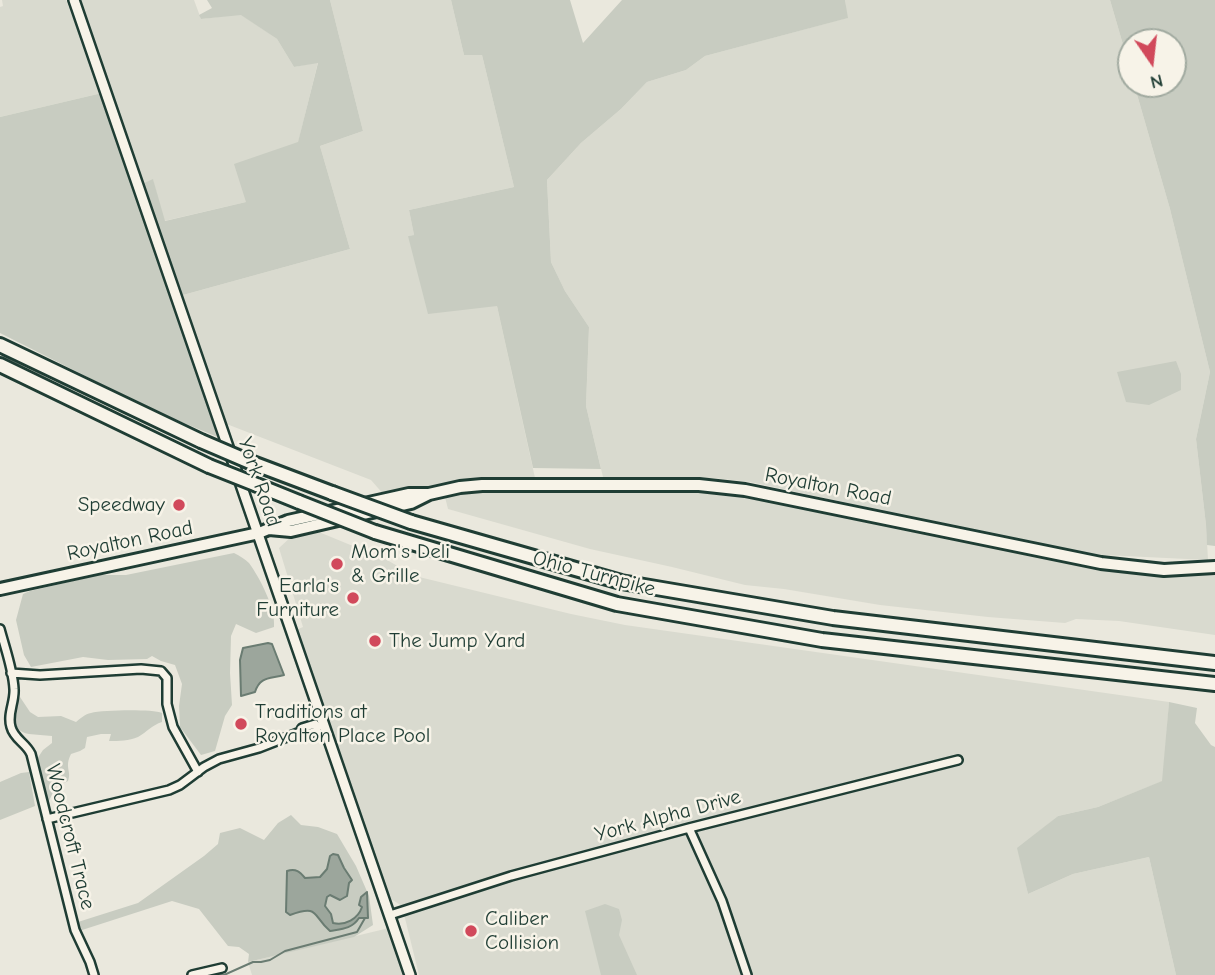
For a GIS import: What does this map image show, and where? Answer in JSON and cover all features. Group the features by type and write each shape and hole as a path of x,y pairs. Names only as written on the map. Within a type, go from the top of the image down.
{"highway":[{"name":"Ohio Turnpike","path":"0,345 201,441 332,494 411,522 621,582 833,618 1215,663"},
{"name":"Ohio Turnpike","path":"0,365 209,466 375,532 617,604 822,640 1215,684"}],"main road":[{"name":"Royalton Road","path":"0,589 264,531 288,521 385,499 482,485 726,487 1101,563 1164,570 1215,567"}],"street":[{"name":"York Road","path":"74,0 264,531 321,726 410,975"},
{"name":"Woodcroft Trace","path":"0,629 14,690 10,725 29,750 74,926 94,975"},
{"path":"11,673 141,669 162,671 167,678 167,704 173,727 198,772"},
{"path":"47,819 169,790 219,759 259,748 300,732 304,734 316,731 321,726"},
{"name":"York Alpha Drive","path":"390,915 494,881 689,828 958,761"},
{"path":"689,828 722,901 747,975"},
{"path":"192,975 222,968"}],"shaded area":[{"path":"2,0 66,0 102,93 0,117"},
{"path":"78,0 194,0 201,19 241,14 277,39 294,67 318,62 298,143 246,202 164,221 153,180 142,184"},
{"path":"207,0 330,0 363,131 320,146 350,249 183,295 142,184 153,179 165,221 246,202 234,164 298,142 318,63 294,67 277,39 241,15 201,19 199,15 212,8"},
{"path":"330,0 451,0 464,55 482,55 514,187 409,210 414,235 408,236 497,306 535,478 485,478 442,483 385,496 371,480 224,423 183,295 350,249 320,146 363,131"},
{"path":"451,0 570,0 583,43 622,0 845,0 848,18 705,56 686,70 647,82 621,109 581,143 547,180 551,262 565,291 589,327 586,406 601,469 533,468 497,306 428,314 408,236 414,235 409,210 514,187 482,55 464,55"},
{"path":"845,0 1110,0 1118,28 1117,98 1138,98 1170,209 1210,372 1196,439 1208,560 1083,554 750,482 713,478 603,477 586,406 589,327 565,291 551,262 547,180 581,143 621,109 647,82 686,70 705,56 847,18"},
{"path":"1110,0 1215,0 1215,546 1207,545 1196,439 1210,372 1170,209 1138,98 1187,98 1187,28 1118,28"},
{"path":"102,93 220,438 155,411 0,333 0,117"},
{"path":"1176,361 1181,374 1181,390 1149,405 1126,402 1117,372"},
{"path":"732,490 1083,564 1215,570 1215,635 1119,621 1076,619 1065,623 988,617 880,605 745,585 590,549 448,509 445,497 476,491"},
{"path":"314,530 387,560 415,576 625,625 1169,702 1163,781 1098,807 1058,816 1018,849 1028,894 1073,874 1149,857 1176,975 419,975 402,906 391,899 380,876 296,630 303,627 279,548 293,535"},
{"path":"234,553 249,563 258,577 270,603 274,627 256,633 236,624 231,636 232,705 225,716 215,751 201,755 180,727 182,684 175,665 152,656 147,659 108,660 83,657 31,667 24,655 16,620 23,594 99,575 126,575"},
{"path":"272,644 284,675 263,681 255,692 241,696 240,660 243,648"},
{"path":"20,697 30,712 38,717 61,716 76,722 91,713 138,710 162,713 162,722 131,739 109,741 111,734 87,737 85,748 71,754 68,781 55,788 48,803 37,759 52,743 52,736 29,734 18,729 15,714"},
{"path":"1169,702 1197,708 1195,723 1215,747 1215,975 1176,975 1149,857 1073,874 1028,894 1017,848 1058,816 1098,807 1162,781"},
{"path":"29,772 35,806 0,820 0,782"},
{"path":"291,815 301,825 318,827 337,834 356,866 369,896 373,925 354,937 248,962 249,954 239,947 228,946 199,909 172,901 79,931 78,922 138,903 204,856 218,844 220,833 240,828 264,840 278,823"},
{"path":"333,854 338,855 352,880 347,896 340,900 330,895 327,897 325,906 333,923 354,918 362,907 359,905 361,897 367,892 368,918 359,918 350,926 330,931 311,911 290,915 286,912 287,871 298,871 305,878 320,877 327,869"},
{"path":"605,904 619,909 622,920 619,935 637,975 601,975 585,911"},
{"path":"389,928 405,975 252,975 248,962"}],"waterway":[{"path":"209,975 224,975 253,962 270,960 285,951 357,932 365,918"}],"place":[{"name":"Speedway","path":"179,505"},
{"name":"Mom's Deli & Grille","path":"337,564"},
{"name":"Earla's Furniture","path":"353,598"},
{"name":"The Jump Yard","path":"375,641"},
{"name":"Traditions at Royalton Place Pool","path":"241,724"},
{"name":"Caliber Collision","path":"471,931"}]}
